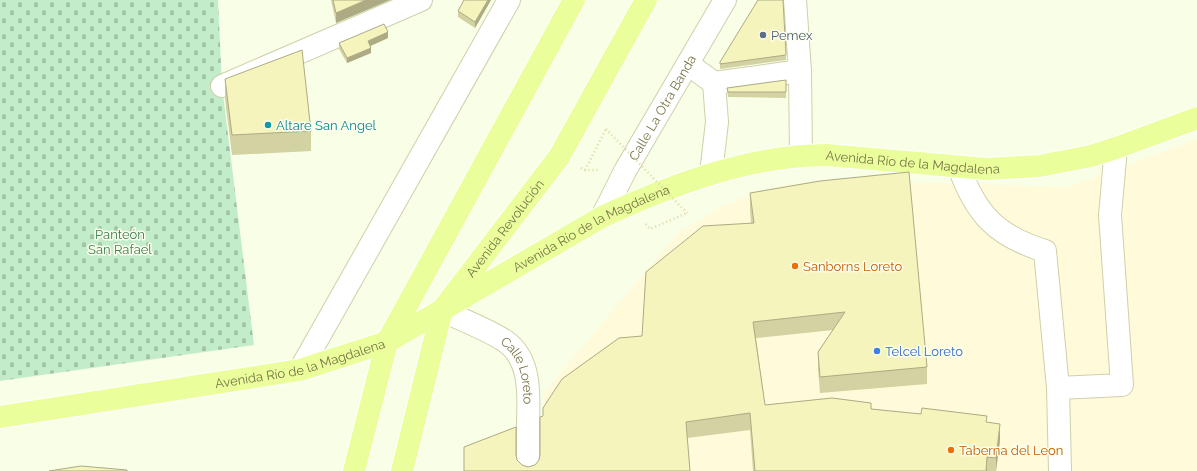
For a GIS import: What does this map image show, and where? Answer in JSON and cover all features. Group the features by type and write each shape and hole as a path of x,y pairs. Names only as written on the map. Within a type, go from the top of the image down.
{"main road":[{"path":"354,471 387,342 574,0"},
{"name":"Avenida Revolución","path":"402,471 442,310 559,157 646,0"},
{"name":"Avenida Río de la Magdalena","path":"0,416 300,370 387,342 602,217 630,204 711,173 771,159 802,155 827,154 986,169 1039,166 1085,158 1197,118"}],"street":[{"path":"222,86 421,0"},
{"path":"300,370 510,0"},
{"name":"Calle La Otra Banda","path":"602,217 625,171 725,0"},
{"path":"795,0 800,71 802,155"},
{"path":"688,64 714,83 800,71"},
{"path":"711,173 717,122 714,83"},
{"path":"1058,388 1122,385 1110,215 1116,148"},
{"path":"959,167 966,187 976,205 990,221 1006,235 1045,251 1058,388 1060,471"},
{"name":"Calle Loreto","path":"442,310 504,341 514,349 520,359 525,370 528,393 528,471"}],"path":[{"path":"585,170 606,130 687,213 650,228"},
{"path":"559,157 585,170 625,171"}],"shaded area":[{"path":"1197,139 1197,471 543,471 544,393 677,234 721,207 771,188 826,180 1068,187"}],"green space":[{"name":"Panteón San Rafael","path":"0,0 218,0 222,86 254,345 0,381"}],"building":[{"path":"333,0 366,0 336,13"},
{"path":"464,0 488,0 475,22 458,11"},
{"path":"758,0 783,0 786,55 720,64 720,62"},
{"path":"384,24 388,32 368,41 371,48 347,58 339,43"},
{"name":"Altare San Angel","path":"302,50 311,131 232,135 225,79"},
{"path":"786,80 786,92 728,92 727,88"},
{"path":"909,172 927,367 820,377 818,352 845,312 753,322 765,405 832,398 871,403 871,409 921,414 922,408 987,416 986,422 1000,424 996,458 987,457 986,471 755,471 750,413 686,422 690,471 464,471 464,447 516,427 517,460 522,465 528,467 535,465 539,460 540,454 540,417 543,416 543,408 562,379 619,338 642,336 646,272 703,226 754,223 750,193 820,181"},
{"path":"81,466 127,470 127,471 49,471"}],"place":[{"name":"Pemex","path":"763,35"},
{"name":"Altare San Angel","path":"268,125"},
{"name":"Sanborns Loreto","path":"795,266"},
{"name":"Telcel Loreto","path":"877,351"},
{"name":"Taberna del Leon","path":"951,450"}]}
